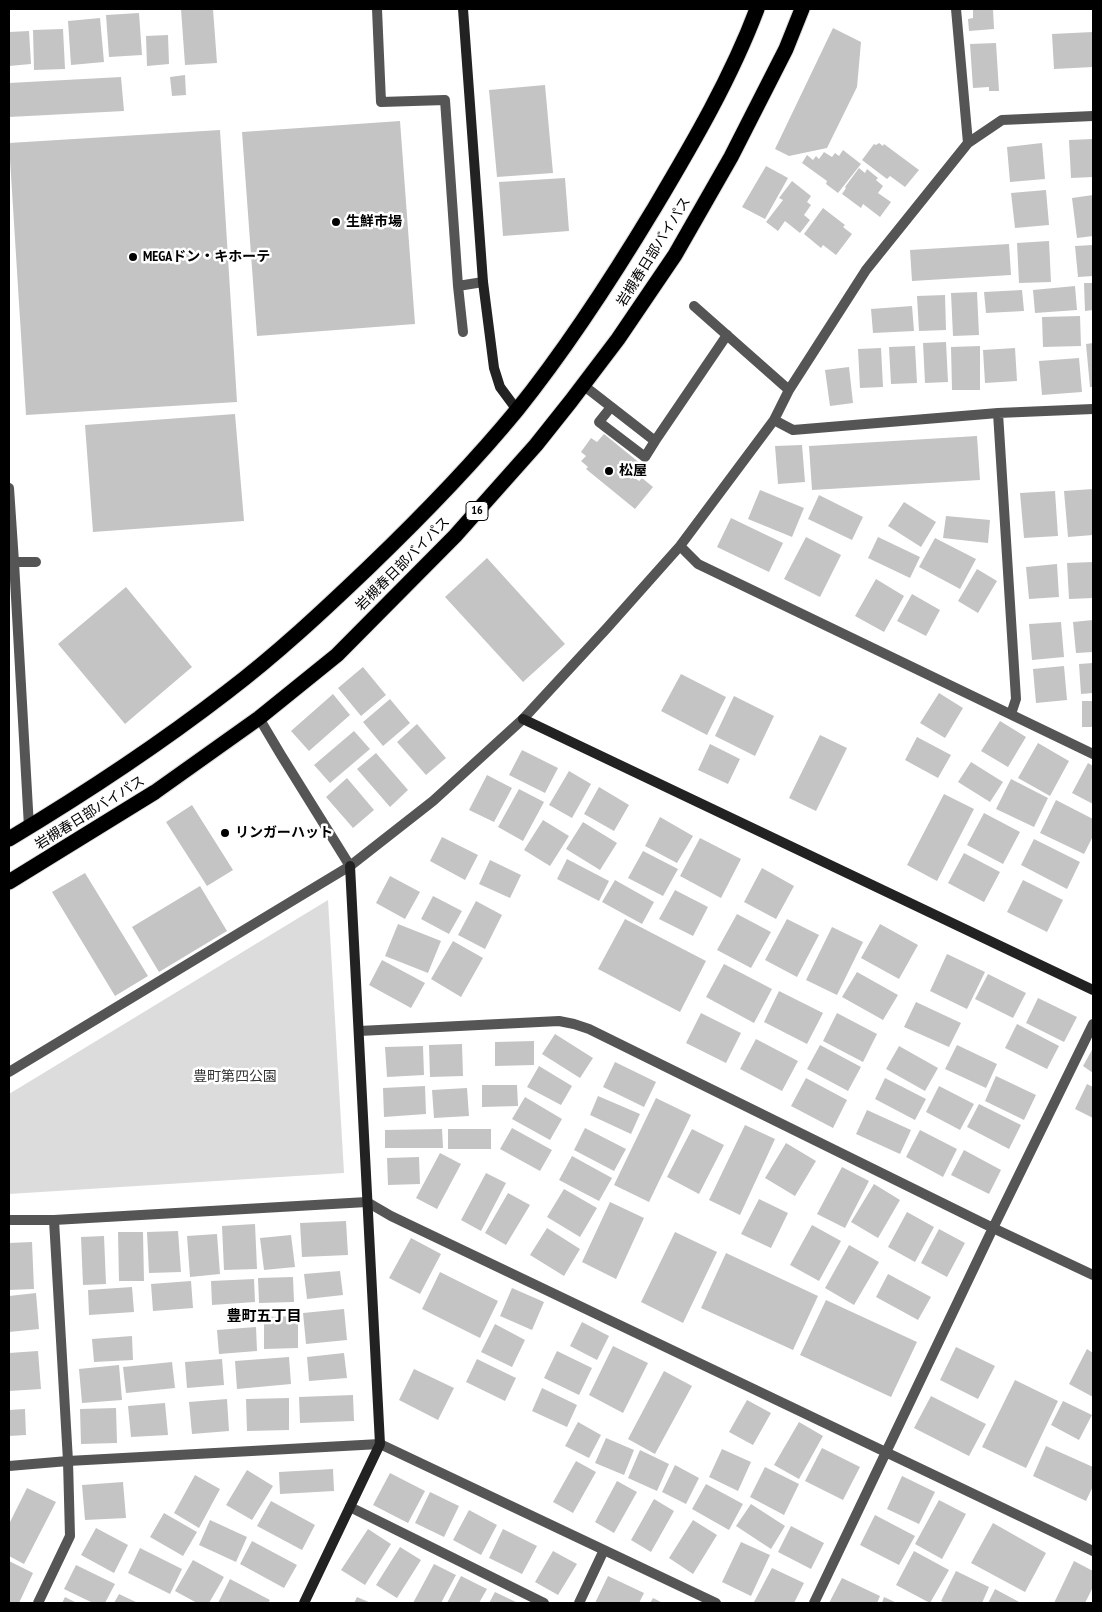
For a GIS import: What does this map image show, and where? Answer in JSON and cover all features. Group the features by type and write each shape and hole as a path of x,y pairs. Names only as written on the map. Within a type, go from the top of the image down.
{"highway":[{"name":"岩槻春日部バイパス","path":"9,839 132,762 227,692 308,625 426,512 517,410 585,316 652,211 696,137 746,38 757,9"},
{"name":"岩槻春日部バイパス","path":"9,882 155,792 259,718 336,655 455,536 536,445 583,386 618,339 674,255 731,157 786,49 802,9"}],"street":[{"path":"377,9 381,102 445,100 463,332"},
{"path":"462,9 483,282 494,368 500,387 517,410"},
{"path":"956,9 968,143"},
{"path":"9,1072 350,866 433,801 523,720 680,546 774,420 789,390 866,270 968,143 1002,120 1093,116"},
{"path":"458,286 483,282"},
{"path":"694,306 789,390"},
{"path":"611,407 600,422 645,457 727,336"},
{"path":"583,386 655,441"},
{"path":"774,420 793,430 998,413 1093,409"},
{"path":"998,413 1016,699 1011,714"},
{"path":"9,488 14,562 13,620 29,827"},
{"path":"680,546 698,564 1093,754"},
{"path":"14,562 36,562"},
{"path":"259,718 350,866 359,1031 380,1444 304,1603"},
{"path":"523,720 1093,990"},
{"path":"359,1031 559,1021 574,1024 589,1029 1093,1275"},
{"path":"814,1603 1093,1024"},
{"path":"9,1220 54,1220 367,1202 391,1216 1093,1551"},
{"path":"38,1603 70,1536 68,1461 54,1220"},
{"path":"9,1466 380,1444 716,1603"},
{"path":"350,1507 544,1603"},
{"path":"579,1603 604,1550"}],"green space":[{"name":"豊町第四公園","path":"328,900 344,1173 9,1194 9,1094"}],"building":[{"path":"181,9 213,9 217,63 185,65"},
{"path":"973,9 993,9 994,29 969,31 968,19 973,18"},
{"path":"139,13 142,55 109,57 106,15"},
{"path":"100,18 104,62 71,65 68,21"},
{"path":"833,28 861,42 857,87 827,148 789,156 775,149"},
{"path":"63,29 65,69 34,70 33,30"},
{"path":"29,31 31,64 9,66 9,32"},
{"path":"1093,32 1093,67 1054,69 1052,34"},
{"path":"168,35 169,64 147,66 146,36"},
{"path":"996,43 999,91 989,91 989,87 973,88 970,44"},
{"path":"185,75 186,95 172,96 170,77"},
{"path":"121,77 124,111 9,117 9,83"},
{"path":"545,85 553,173 497,177 489,90"},
{"path":"400,121 415,324 257,336 242,132"},
{"path":"220,130 237,402 26,415 9,143"},
{"path":"1093,139 1093,177 1071,178 1069,140"},
{"path":"879,143 883,146 884,144 919,170 905,187 890,176 887,179 862,160 874,144"},
{"path":"1042,143 1045,179 1010,182 1007,147"},
{"path":"843,150 861,164 838,193 826,184 827,181 802,163 807,155 813,160 816,156 819,159 824,152 832,157 835,153 839,156"},
{"path":"766,166 788,178 765,219 742,207"},
{"path":"859,168 865,173 867,169 878,178 876,180 883,186 878,193 891,202 880,217 863,204 861,208 842,194"},
{"path":"565,178 569,231 503,236 499,182"},
{"path":"792,181 811,196 807,202 811,205 804,215 810,220 800,233 785,221 778,231 766,222 783,200 779,198"},
{"path":"1046,190 1049,225 1015,228 1011,193"},
{"path":"1093,195 1093,236 1077,238 1072,198"},
{"path":"823,208 845,225 843,227 852,234 836,255 823,245 821,248 804,234"},
{"path":"1049,241 1051,282 1019,283 1017,243"},
{"path":"1009,244 1011,275 912,281 910,250"},
{"path":"1093,245 1093,276 1078,277 1075,246"},
{"path":"1084,283 1093,283 1093,310 1085,311"},
{"path":"1075,286 1077,310 1035,313 1033,290"},
{"path":"1022,290 1024,311 986,313 984,292"},
{"path":"977,292 979,335 953,336 951,293"},
{"path":"945,295 946,330 919,331 917,296"},
{"path":"912,306 914,331 873,333 871,309"},
{"path":"1080,316 1081,346 1043,347 1042,317"},
{"path":"946,342 948,382 925,383 923,343"},
{"path":"1093,343 1093,387 1090,387 1086,344"},
{"path":"915,346 917,383 891,384 889,347"},
{"path":"980,346 980,390 952,390 951,347"},
{"path":"881,348 883,387 860,388 858,349"},
{"path":"1015,348 1017,381 985,383 983,350"},
{"path":"1079,358 1082,392 1042,395 1039,361"},
{"path":"849,367 853,403 830,406 825,370"},
{"path":"235,414 244,521 93,532 85,425"},
{"path":"604,434 641,464 631,475 639,481 642,478 653,487 635,509 586,469 588,467 581,461 586,456 581,452 591,438 597,442"},
{"path":"977,436 980,480 812,490 809,446"},
{"path":"802,445 805,482 778,484 775,446"},
{"path":"1093,489 1093,535 1068,537 1064,491"},
{"path":"760,490 804,508 792,537 748,519"},
{"path":"1055,491 1058,536 1024,538 1020,493"},
{"path":"819,495 863,517 852,540 808,519"},
{"path":"904,502 936,522 921,547 888,526"},
{"path":"946,516 990,520 988,543 943,538"},
{"path":"731,518 783,543 769,572 717,547"},
{"path":"806,537 841,555 820,597 784,579"},
{"path":"878,537 920,557 910,578 868,558"},
{"path":"935,538 976,559 960,589 919,567"},
{"path":"487,558 565,644 523,682 445,597"},
{"path":"1093,562 1093,598 1069,599 1067,563"},
{"path":"1057,564 1059,597 1029,599 1026,567"},
{"path":"977,569 997,581 978,613 958,601"},
{"path":"876,579 904,596 884,632 855,616"},
{"path":"126,587 192,667 125,724 58,644"},
{"path":"912,594 940,610 926,636 897,621"},
{"path":"1093,620 1093,652 1076,653 1073,622"},
{"path":"1061,622 1064,657 1032,660 1029,624"},
{"path":"1093,663 1093,693 1081,694 1079,664"},
{"path":"1064,666 1067,700 1036,703 1033,669"},
{"path":"363,667 386,695 361,716 338,688"},
{"path":"681,674 726,697 707,735 661,711"},
{"path":"939,693 963,708 945,738 920,723"},
{"path":"333,694 350,715 309,751 291,731"},
{"path":"734,696 774,716 755,756 715,736"},
{"path":"390,699 410,723 383,746 363,722"},
{"path":"1082,701 1093,701 1093,727 1082,727"},
{"path":"1000,721 1026,737 1008,767 981,751"},
{"path":"417,724 446,758 426,775 397,742"},
{"path":"354,731 370,749 330,783 314,765"},
{"path":"820,735 847,748 816,811 789,798"},
{"path":"917,737 951,755 938,778 905,760"},
{"path":"1038,743 1069,761 1050,796 1018,778"},
{"path":"710,744 740,759 728,784 698,770"},
{"path":"522,750 558,768 545,793 509,775"},
{"path":"376,753 408,790 390,807 357,769"},
{"path":"971,762 1003,782 990,802 958,782"},
{"path":"1088,763 1093,766 1093,804 1072,793"},
{"path":"569,771 591,784 572,818 549,805"},
{"path":"487,775 512,788 494,822 469,810"},
{"path":"347,778 374,810 353,828 326,797"},
{"path":"1011,779 1048,798 1034,827 996,809"},
{"path":"599,787 629,805 614,831 584,814"},
{"path":"519,789 544,802 523,841 498,827"},
{"path":"944,794 974,809 937,881 907,865"},
{"path":"1056,800 1093,819 1093,836 1084,854 1040,833"},
{"path":"192,805 233,870 207,886 166,822"},
{"path":"984,813 1020,832 1003,864 967,845"},
{"path":"660,817 693,836 677,863 645,846"},
{"path":"543,820 569,836 550,866 524,850"},
{"path":"583,822 617,843 600,870 566,849"},
{"path":"442,837 478,855 465,880 430,861"},
{"path":"700,838 741,859 721,898 680,876"},
{"path":"1034,839 1080,862 1067,889 1021,865"},
{"path":"643,851 678,869 663,896 628,878"},
{"path":"964,853 1000,872 984,902 948,883"},
{"path":"567,859 609,881 599,901 557,879"},
{"path":"490,860 521,875 510,898 479,884"},
{"path":"762,868 794,886 776,919 744,902"},
{"path":"85,873 148,976 115,996 52,892"},
{"path":"390,876 420,892 405,919 376,903"},
{"path":"615,880 654,902 642,924 602,902"},
{"path":"1023,880 1063,900 1047,932 1007,912"},
{"path":"200,886 227,931 159,972 132,927"},
{"path":"675,890 708,907 693,936 659,919"},
{"path":"433,896 462,911 449,934 421,919"},
{"path":"476,901 502,915 485,949 458,935"},
{"path":"737,914 771,932 751,968 717,950"},
{"path":"625,919 706,961 680,1012 598,969"},
{"path":"787,919 819,935 797,977 765,960"},
{"path":"398,924 441,941 428,973 385,956"},
{"path":"880,924 918,945 899,979 861,958"},
{"path":"832,927 863,942 837,995 806,980"},
{"path":"453,941 483,958 461,997 431,979"},
{"path":"947,954 985,972 967,1009 930,991"},
{"path":"382,960 425,983 411,1008 369,985"},
{"path":"724,964 772,989 754,1023 706,997"},
{"path":"857,972 898,995 883,1020 842,997"},
{"path":"988,974 1026,993 1013,1018 975,999"},
{"path":"779,991 823,1013 807,1044 764,1022"},
{"path":"1038,998 1077,1017 1064,1042 1026,1023"},
{"path":"916,1002 961,1023 949,1047 904,1027"},
{"path":"701,1013 741,1033 726,1063 686,1043"},
{"path":"837,1013 877,1034 863,1062 823,1041"},
{"path":"1017,1024 1059,1046 1047,1069 1005,1048"},
{"path":"555,1034 593,1058 580,1078 542,1054"},
{"path":"756,1039 798,1061 782,1091 740,1069"},
{"path":"534,1041 534,1065 495,1066 495,1042"},
{"path":"462,1044 463,1076 430,1077 429,1045"},
{"path":"820,1045 861,1067 848,1091 807,1069"},
{"path":"957,1045 997,1064 986,1088 945,1069"},
{"path":"423,1046 424,1075 387,1077 385,1047"},
{"path":"899,1046 938,1068 925,1091 886,1069"},
{"path":"1093,1048 1093,1073 1083,1066"},
{"path":"615,1062 656,1082 644,1107 603,1087"},
{"path":"539,1066 572,1086 561,1105 527,1087"},
{"path":"996,1076 1036,1095 1024,1120 985,1101"},
{"path":"806,1078 847,1100 833,1128 791,1106"},
{"path":"885,1078 926,1099 915,1120 875,1099"},
{"path":"1087,1084 1093,1087 1093,1118 1075,1109"},
{"path":"482,1085 517,1085 518,1106 482,1107"},
{"path":"425,1086 426,1114 384,1117 383,1088"},
{"path":"939,1086 974,1104 960,1130 926,1112"},
{"path":"467,1088 469,1116 434,1118 432,1090"},
{"path":"598,1096 640,1114 631,1134 590,1115"},
{"path":"525,1097 562,1119 550,1140 512,1119"},
{"path":"656,1098 691,1115 649,1202 614,1185"},
{"path":"979,1104 1021,1125 1009,1149 967,1127"},
{"path":"867,1110 911,1130 900,1154 856,1134"},
{"path":"745,1125 775,1139 740,1215 709,1200"},
{"path":"512,1128 552,1150 540,1171 500,1149"},
{"path":"585,1128 626,1149 614,1171 574,1150"},
{"path":"442,1129 443,1148 385,1148 385,1130"},
{"path":"448,1129 491,1129 491,1149 448,1149"},
{"path":"692,1129 724,1145 699,1194 667,1177"},
{"path":"920,1130 957,1149 943,1177 906,1157"},
{"path":"786,1143 816,1161 795,1196 765,1178"},
{"path":"964,1150 1001,1170 989,1194 951,1175"},
{"path":"440,1153 461,1164 437,1209 416,1198"},
{"path":"572,1156 612,1178 599,1201 559,1180"},
{"path":"419,1157 420,1184 388,1185 387,1158"},
{"path":"842,1167 869,1181 845,1228 817,1214"},
{"path":"486,1173 506,1183 481,1231 461,1220"},
{"path":"874,1184 900,1200 878,1238 851,1222"},
{"path":"564,1189 597,1208 580,1237 547,1217"},
{"path":"508,1193 530,1205 506,1245 485,1233"},
{"path":"759,1199 788,1213 771,1248 741,1234"},
{"path":"610,1202 644,1218 616,1279 582,1262"},
{"path":"907,1212 934,1227 915,1262 888,1247"},
{"path":"346,1221 348,1255 302,1257 300,1223"},
{"path":"255,1224 257,1269 224,1270 222,1226"},
{"path":"812,1225 841,1241 819,1281 790,1265"},
{"path":"547,1228 580,1249 564,1276 530,1255"},
{"path":"939,1229 965,1243 947,1277 921,1263"},
{"path":"178,1231 181,1272 149,1273 147,1232"},
{"path":"118,1232 143,1232 144,1281 119,1281"},
{"path":"675,1232 717,1252 683,1323 641,1302"},
{"path":"217,1234 220,1274 190,1277 187,1236"},
{"path":"291,1235 295,1267 264,1270 260,1238"},
{"path":"104,1236 106,1284 83,1285 81,1237"},
{"path":"411,1238 441,1254 420,1294 389,1278"},
{"path":"32,1242 34,1289 9,1290 9,1243"},
{"path":"849,1245 879,1262 854,1305 825,1288"},
{"path":"726,1253 818,1296 793,1350 701,1308"},
{"path":"340,1271 343,1295 307,1299 304,1274"},
{"path":"440,1272 498,1301 480,1338 422,1309"},
{"path":"888,1274 931,1297 918,1320 876,1297"},
{"path":"293,1277 294,1302 259,1303 258,1278"},
{"path":"254,1279 255,1302 212,1305 211,1281"},
{"path":"191,1281 193,1308 153,1311 151,1284"},
{"path":"132,1287 134,1312 89,1315 88,1290"},
{"path":"512,1288 544,1302 532,1330 500,1316"},
{"path":"36,1293 39,1329 9,1332 9,1296"},
{"path":"826,1300 917,1342 891,1397 800,1355"},
{"path":"344,1309 347,1340 306,1344 303,1313"},
{"path":"298,1316 298,1348 264,1349 264,1317"},
{"path":"582,1322 609,1336 597,1360 570,1346"},
{"path":"495,1324 525,1340 512,1367 481,1352"},
{"path":"256,1327 257,1351 219,1354 217,1330"},
{"path":"132,1336 133,1360 94,1362 92,1339"},
{"path":"613,1346 648,1363 623,1413 589,1395"},
{"path":"956,1347 995,1366 978,1399 940,1380"},
{"path":"1087,1349 1093,1353 1093,1397 1069,1384"},
{"path":"38,1351 41,1389 9,1391 9,1353"},
{"path":"557,1351 592,1368 579,1395 544,1378"},
{"path":"344,1353 347,1378 309,1381 307,1357"},
{"path":"289,1357 291,1384 237,1389 235,1361"},
{"path":"222,1359 224,1385 187,1388 185,1362"},
{"path":"477,1359 516,1378 505,1401 466,1382"},
{"path":"172,1362 175,1388 126,1393 123,1367"},
{"path":"119,1365 122,1400 82,1403 79,1369"},
{"path":"414,1369 454,1388 438,1420 399,1400"},
{"path":"664,1371 692,1386 655,1454 628,1439"},
{"path":"1015,1380 1058,1401 1026,1468 982,1447"},
{"path":"542,1388 577,1405 567,1427 532,1411"},
{"path":"353,1395 354,1421 300,1423 299,1397"},
{"path":"931,1396 986,1424 969,1456 914,1428"},
{"path":"289,1398 289,1430 247,1431 246,1399"},
{"path":"227,1399 229,1431 192,1434 189,1402"},
{"path":"747,1400 771,1413 753,1445 729,1432"},
{"path":"1063,1401 1092,1415 1079,1440 1051,1425"},
{"path":"165,1403 168,1435 131,1437 128,1406"},
{"path":"116,1408 117,1443 81,1444 80,1409"},
{"path":"25,1409 26,1435 9,1436 9,1410"},
{"path":"578,1422 601,1435 589,1458 565,1446"},
{"path":"799,1422 823,1436 799,1479 774,1465"},
{"path":"606,1438 634,1450 624,1475 595,1463"},
{"path":"1046,1446 1093,1467 1093,1486 1086,1501 1033,1476"},
{"path":"822,1448 860,1467 843,1500 805,1481"},
{"path":"722,1449 751,1462 738,1491 709,1477"},
{"path":"640,1450 669,1464 657,1491 628,1478"},
{"path":"576,1461 596,1472 573,1513 553,1502"},
{"path":"675,1465 699,1478 686,1504 662,1492"},
{"path":"765,1467 799,1484 784,1515 750,1497"},
{"path":"333,1469 334,1491 280,1494 279,1472"},
{"path":"247,1470 273,1486 252,1520 226,1505"},
{"path":"390,1473 425,1491 408,1523 373,1505"},
{"path":"195,1475 220,1489 199,1528 174,1513"},
{"path":"902,1476 935,1492 919,1524 887,1509"},
{"path":"617,1481 637,1492 614,1533 595,1522"},
{"path":"123,1482 126,1518 85,1520 82,1485"},
{"path":"706,1484 743,1504 729,1530 692,1509"},
{"path":"27,1488 56,1502 24,1564 9,1556 9,1524"},
{"path":"430,1492 459,1506 444,1537 415,1523"},
{"path":"654,1499 674,1511 651,1552 631,1540"},
{"path":"939,1500 966,1514 942,1559 915,1544"},
{"path":"271,1501 315,1525 302,1550 257,1526"},
{"path":"751,1504 785,1526 771,1549 736,1526"},
{"path":"469,1510 497,1525 481,1555 453,1540"},
{"path":"164,1513 197,1532 183,1556 150,1537"},
{"path":"875,1515 915,1536 899,1565 860,1545"},
{"path":"210,1520 247,1537 236,1562 199,1545"},
{"path":"693,1520 717,1535 693,1574 669,1558"},
{"path":"993,1523 1046,1553 1025,1592 971,1563"},
{"path":"791,1526 824,1543 811,1569 778,1552"},
{"path":"96,1528 128,1545 114,1573 81,1555"},
{"path":"368,1529 391,1544 365,1585 341,1570"},
{"path":"503,1529 537,1546 522,1574 489,1558"},
{"path":"252,1541 297,1565 284,1588 240,1564"},
{"path":"741,1542 770,1555 751,1596 722,1582"},
{"path":"400,1547 421,1560 397,1598 376,1585"},
{"path":"140,1548 182,1569 170,1594 128,1573"},
{"path":"553,1551 577,1564 558,1595 535,1582"},
{"path":"914,1551 949,1570 930,1603 896,1585"},
{"path":"193,1560 224,1577 209,1603 197,1603 175,1591"},
{"path":"9,1561 33,1573 19,1603 9,1602"},
{"path":"1074,1561 1093,1571 1093,1587 1085,1603 1054,1603"},
{"path":"434,1564 456,1575 441,1603 413,1603"},
{"path":"76,1565 115,1584 105,1603 93,1603 64,1589"},
{"path":"772,1568 804,1583 794,1603 754,1602"},
{"path":"956,1571 989,1587 982,1603 945,1603 941,1601"},
{"path":"461,1576 487,1589 479,1603 447,1603"},
{"path":"608,1576 644,1593 639,1603 595,1603"},
{"path":"842,1578 880,1596 877,1603 829,1603"},
{"path":"230,1579 270,1600 268,1603 218,1603"},
{"path":"995,1589 1021,1603 988,1603"},
{"path":"495,1592 518,1603 489,1603"},
{"path":"119,1594 138,1603 114,1603"},
{"path":"65,1597 77,1603 62,1603"},
{"path":"357,1597 371,1603 354,1603"},
{"path":"884,1597 897,1603 882,1603"},
{"path":"653,1598 663,1603 650,1603"}],"place":[{"name":"生鮮市場","path":"336,222"},
{"name":"MEGAドン・キホーテ","path":"133,257"},
{"name":"松屋","path":"609,471"},
{"name":"リンガーハット","path":"225,833"}],"district":[{"name":"豊町五丁目","path":"264,1317"}]}
